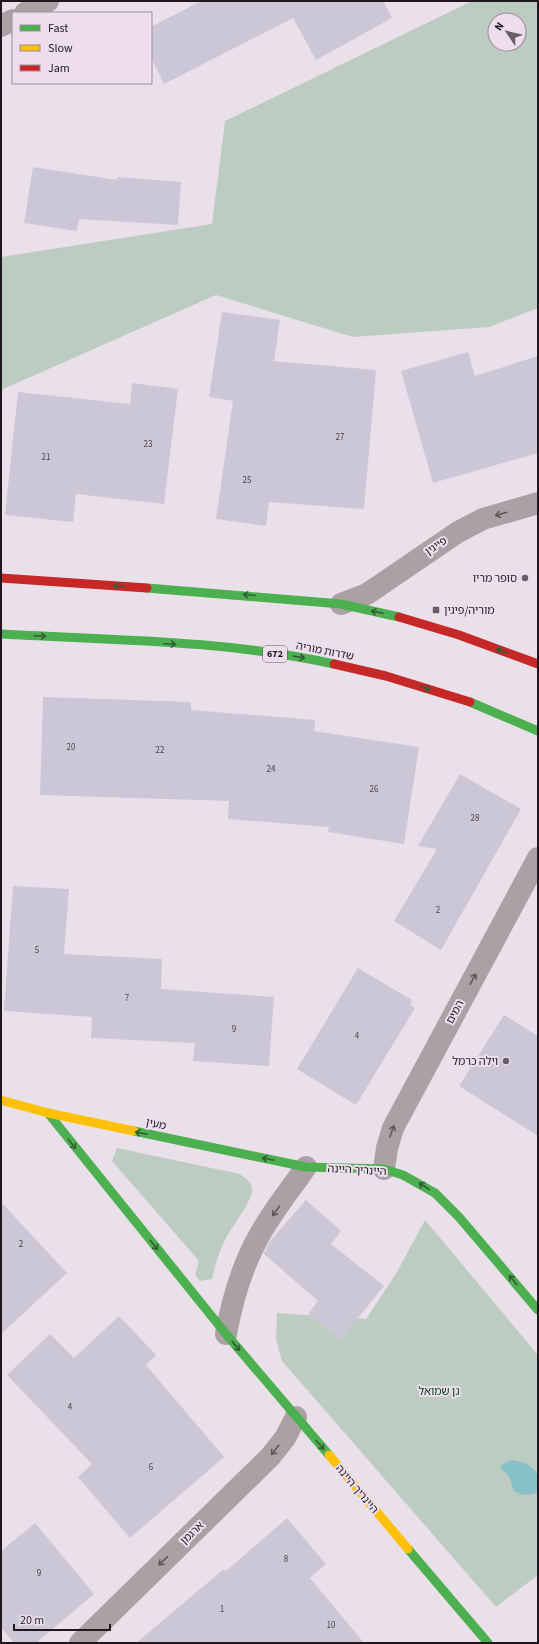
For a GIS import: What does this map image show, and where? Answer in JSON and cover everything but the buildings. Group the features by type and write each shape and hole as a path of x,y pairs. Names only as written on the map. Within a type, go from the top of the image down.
{"street":[{"path":"27,12 48,1"},
{"path":"1,26 12,20"},
{"name":"פייגין","path":"342,604 367,594 458,532 483,519 538,503"},
{"path":"1,578 219,593 342,604 410,620 459,635 538,664"},
{"name":"שדרות מוריה","path":"1,634 219,646 301,657 394,678 468,702 538,731"},
{"name":"המים","path":"384,1169 387,1148 393,1128 538,858"},
{"name":"מעין","path":"1,1100 48,1113 306,1168"},
{"name":"היינריך היינה","path":"48,1113 226,1334 488,1643"},
{"path":"226,1334 230,1313 248,1256 259,1234 306,1168"},
{"name":"היינריך היינה","path":"306,1168 384,1169 403,1175 435,1193 459,1216 538,1310"},
{"name":"ארגמן","path":"80,1643 270,1457 285,1438 296,1417"}],"green space":[{"path":"472,1 538,1 538,308 489,327 353,337 216,295 1,390 1,257 212,224 225,121"},
{"path":"117,1148 240,1174 252,1186 251,1197 224,1243 212,1279 200,1281 195,1275 199,1261 112,1161"},
{"name":"גן שמואל","path":"425,1220 538,1355 538,1575 496,1607 282,1361 276,1340 277,1313 366,1319 397,1272"}],"water":[{"path":"511,1460 527,1464 534,1469 538,1479 538,1490 534,1494 523,1495 514,1491 509,1476 500,1467"}],"traffic: fast":[{"path":"147,588 341,604 399,617"},
{"path":"1,634 168,642 252,650 334,664"},
{"path":"470,702 538,731"},
{"path":"48,1113 226,1334 329,1455"},
{"path":"134,1131 306,1167 384,1169 403,1175 435,1193 459,1217 538,1310"},
{"path":"408,1549 488,1643"}],"traffic: slow":[{"path":"1,1100 48,1113 134,1131"},
{"path":"329,1455 408,1549"}],"traffic: jam":[{"path":"1,578 147,588"},
{"path":"399,617 459,635 538,664"},
{"path":"334,664 386,676 470,702"}],"place":[{"name":"סופר מריו","path":"525,578"},
{"name":"מוריה/פיגין","path":"436,610"},
{"name":"וילה כרמל","path":"506,1061"}]}
